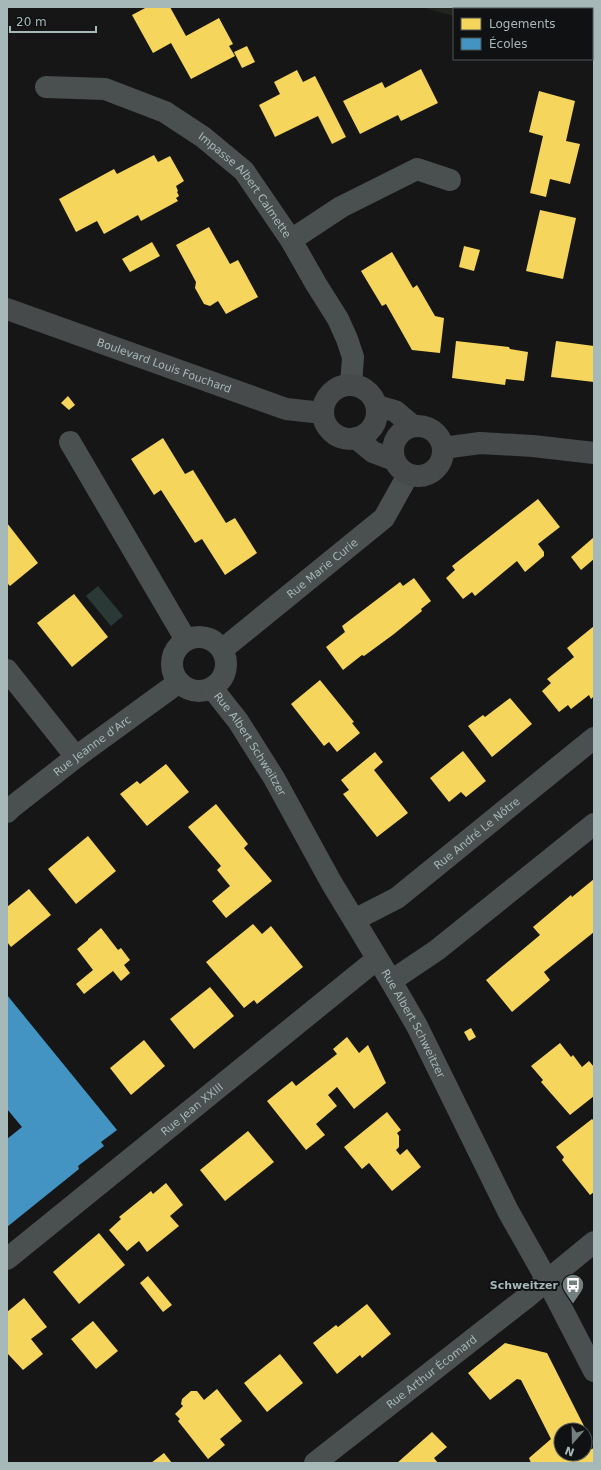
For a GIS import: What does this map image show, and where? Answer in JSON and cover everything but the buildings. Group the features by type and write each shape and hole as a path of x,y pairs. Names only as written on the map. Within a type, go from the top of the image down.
{"main road":[{"name":"Boulevard Louis Fouchard","path":"7,309 286,409 323,413"},
{"path":"351,385 360,387 368,392 377,406 375,423 364,435 356,438 348,439 334,433 328,428 323,413 328,396 334,390 343,386 351,385"},
{"path":"356,438 373,452 417,476 426,475 440,465 443,457 443,448 441,440 436,433 430,428 421,425 413,426 395,411 377,406"},
{"name":"Rue Marie Curie","path":"401,467 392,451 394,442 404,429 413,426"},
{"path":"443,448 480,443 533,446 594,453"}],"street":[{"name":"Impasse Albert Calmette","path":"46,87 105,89 165,112 203,137 244,171 291,240 338,319 347,338 353,357 351,385"},
{"path":"291,240 340,207 417,169 450,180"},
{"path":"70,442 186,640"},
{"name":"Rue Marie Curie","path":"223,649 384,518 401,467"},
{"path":"202,636 210,638 223,649 226,656 226,672 222,679 212,688 203,691 194,691 186,688 174,675 172,659 179,645 186,640 193,637 202,636"},
{"path":"7,670 76,757"},
{"name":"Rue Jeanne d'Arc","path":"7,812 76,757 179,682"},
{"name":"Rue Albert Schweitzer","path":"212,688 238,721 274,778 331,882 391,980 417,1026 508,1211 547,1280 594,1371"},
{"name":"Rue André Le Nôtre","path":"354,920 397,898 594,738"},
{"path":"391,980 437,950 594,824"},
{"name":"Rue Jean XXIII","path":"7,1259 377,958"},
{"name":"Rue Arthur Écomard","path":"315,1463 594,1242"}],"shaded area":[{"path":"421,7 594,7 594,56 593,8 453,8 453,16"},
{"path":"98,586 123,616 111,626 86,596"}],"place":[{"name":"Schweitzer","path":"573,1304"}]}
